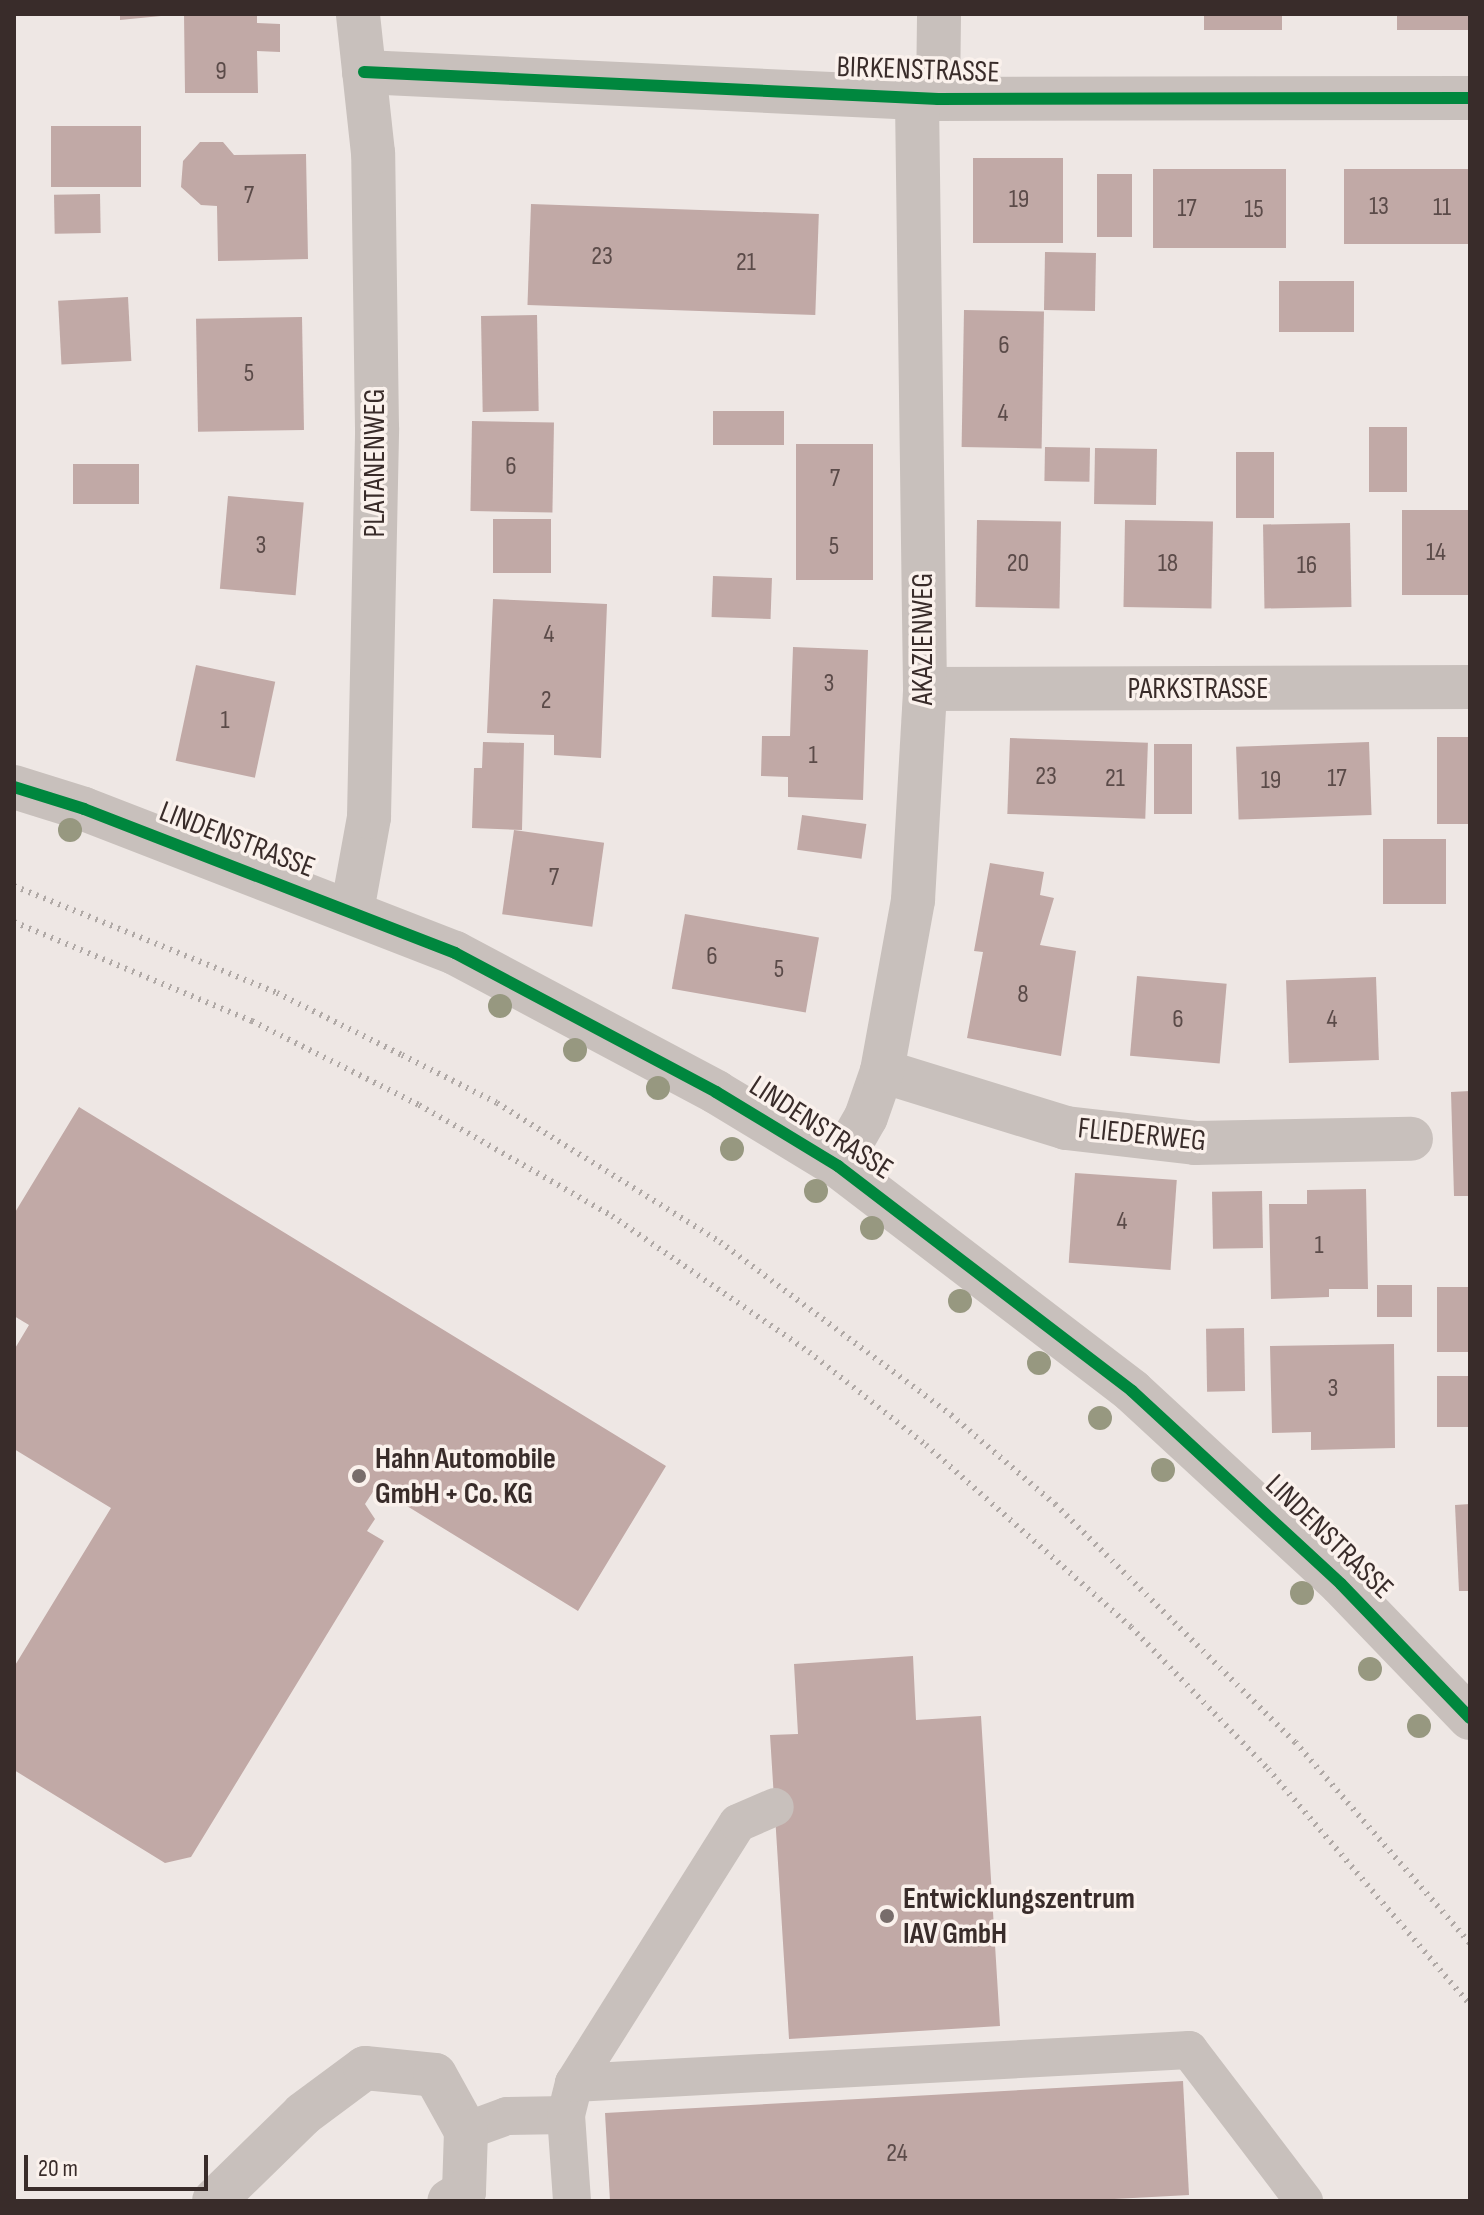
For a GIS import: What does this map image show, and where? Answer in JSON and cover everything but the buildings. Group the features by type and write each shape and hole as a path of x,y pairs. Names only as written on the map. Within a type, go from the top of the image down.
{"street":[{"name":"PLATANENWEG","path":"352,911 369,817 377,428 373,153 358,14"},
{"name":"AKAZIENWEG","path":"838,1166 866,1117 882,1071 913,900 925,689 928,98 939,14"},
{"name":"BIRKENSTRASSE","path":"364,72 928,98 1470,98"},
{"name":"PARKSTRASSE","path":"925,689 1470,687"},
{"name":"LINDENSTRASSE","path":"14,787 84,809 455,953 563,1008 838,1166 1024,1303 1154,1410 1341,1584 1470,1718"},
{"name":"FLIEDERWEG","path":"882,1071 1066,1128 1195,1143 1411,1139"},
{"path":"214,2201 303,2114 365,2068 435,2075 466,2131 464,2192 449,2201"}],"lane":[{"path":"572,2201 570,2099 738,1823 775,1807"},
{"path":"466,2131 570,2099 1189,2050 1304,2201"}],"railway":[{"path":"14,886 277,993 402,1055 497,1103 720,1242 951,1415 1055,1504 1295,1742 1470,1943"},
{"path":"14,922 252,1021 419,1105 612,1216 809,1352 926,1445 1131,1627 1268,1769 1470,2005"}],"cycle path":[{"path":"364,72 938,99 1470,98"},
{"path":"14,787 84,809 455,953 716,1092 838,1166 1132,1391 1341,1584 1470,1718"}],"place":[{"name":"Hahn Automobile GmbH + Co. KG","path":"359,1476"},
{"name":"Entwicklungszentrum IAV GmbH","path":"887,1916"}]}
